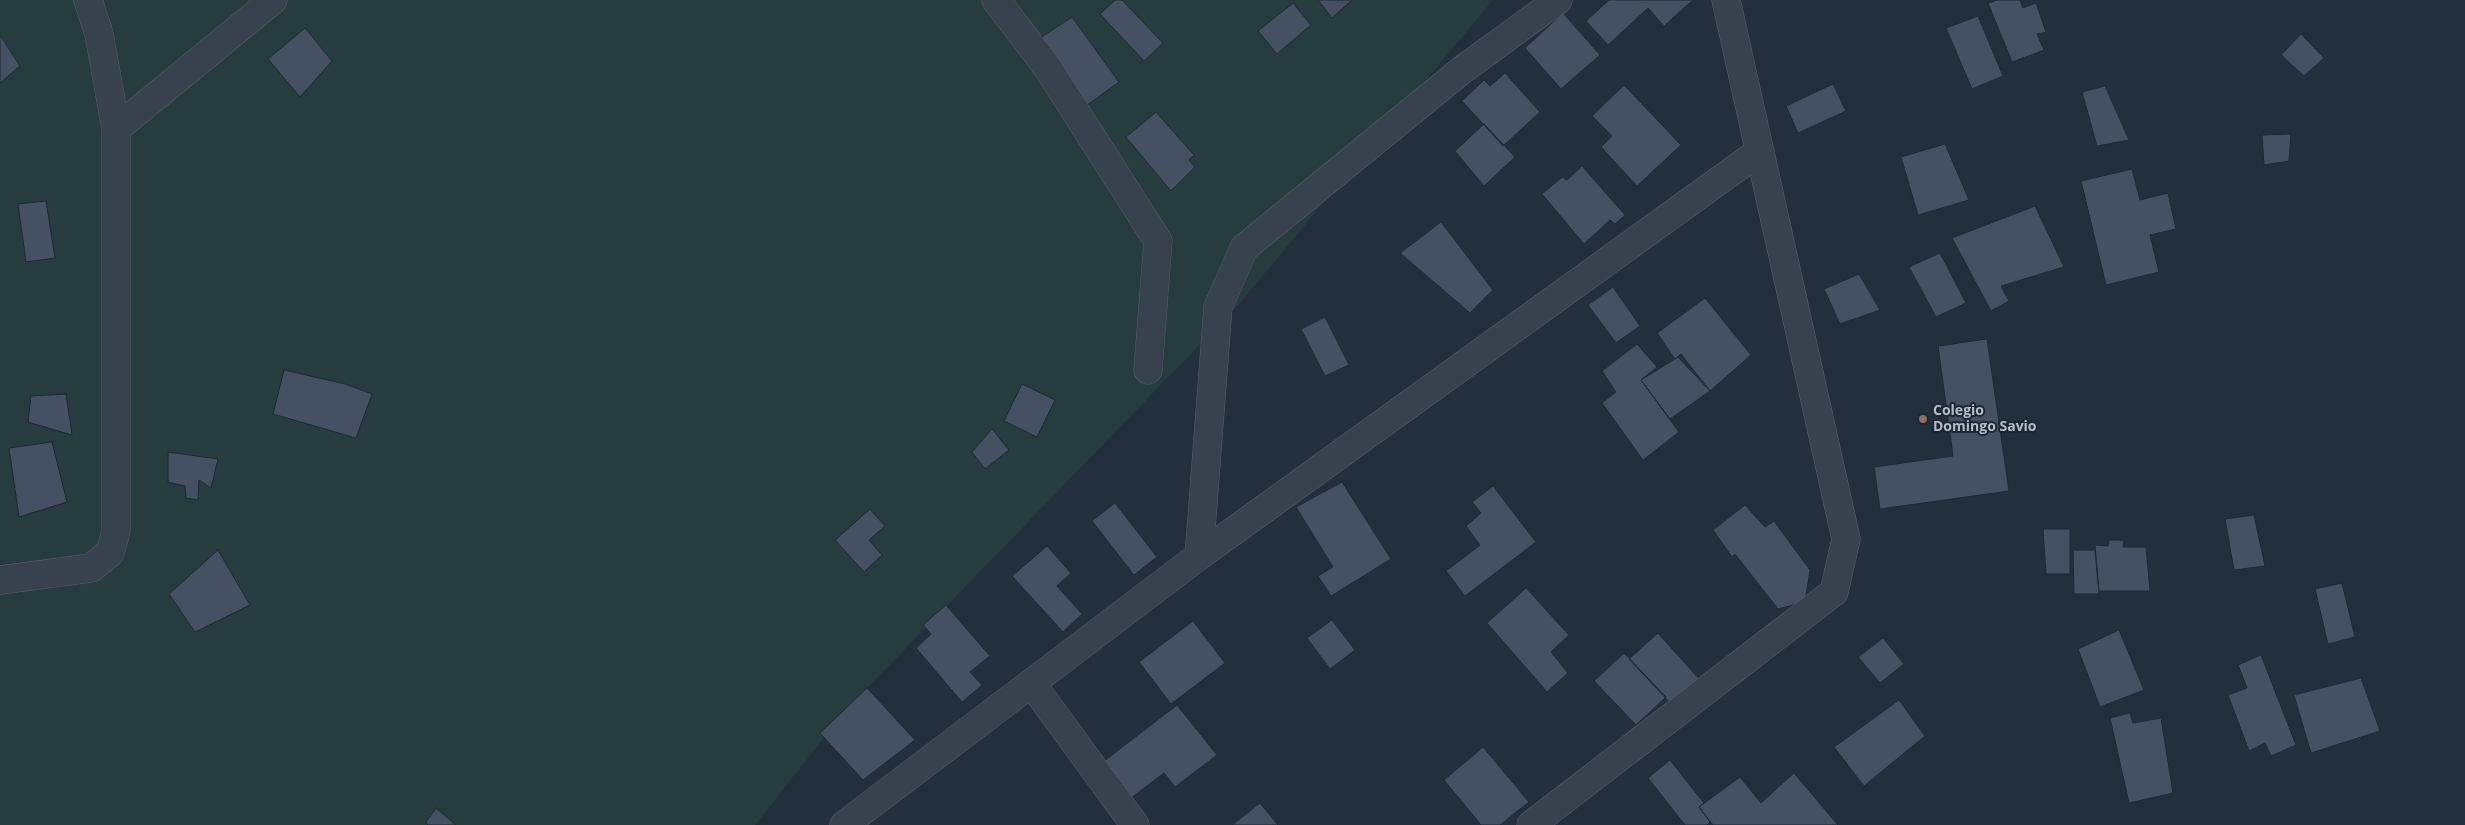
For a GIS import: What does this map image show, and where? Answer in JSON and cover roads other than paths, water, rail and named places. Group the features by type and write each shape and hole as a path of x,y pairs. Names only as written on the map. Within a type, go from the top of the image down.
{"street":[{"path":"0,580 91,568 110,554 116,531 116,129 99,34 88,0"},
{"path":"116,129 273,0"},
{"path":"996,0 1047,67 1158,241 1148,370"},
{"path":"1199,556 1218,307 1244,248 1462,70 1558,0"},
{"path":"1531,825 1834,592 1846,539 1726,0"},
{"path":"844,825 1199,556 1760,151"},
{"path":"1032,684 1136,825"}],"place":[{"name":"Colegio Domingo Savio","path":"1923,419"}]}
